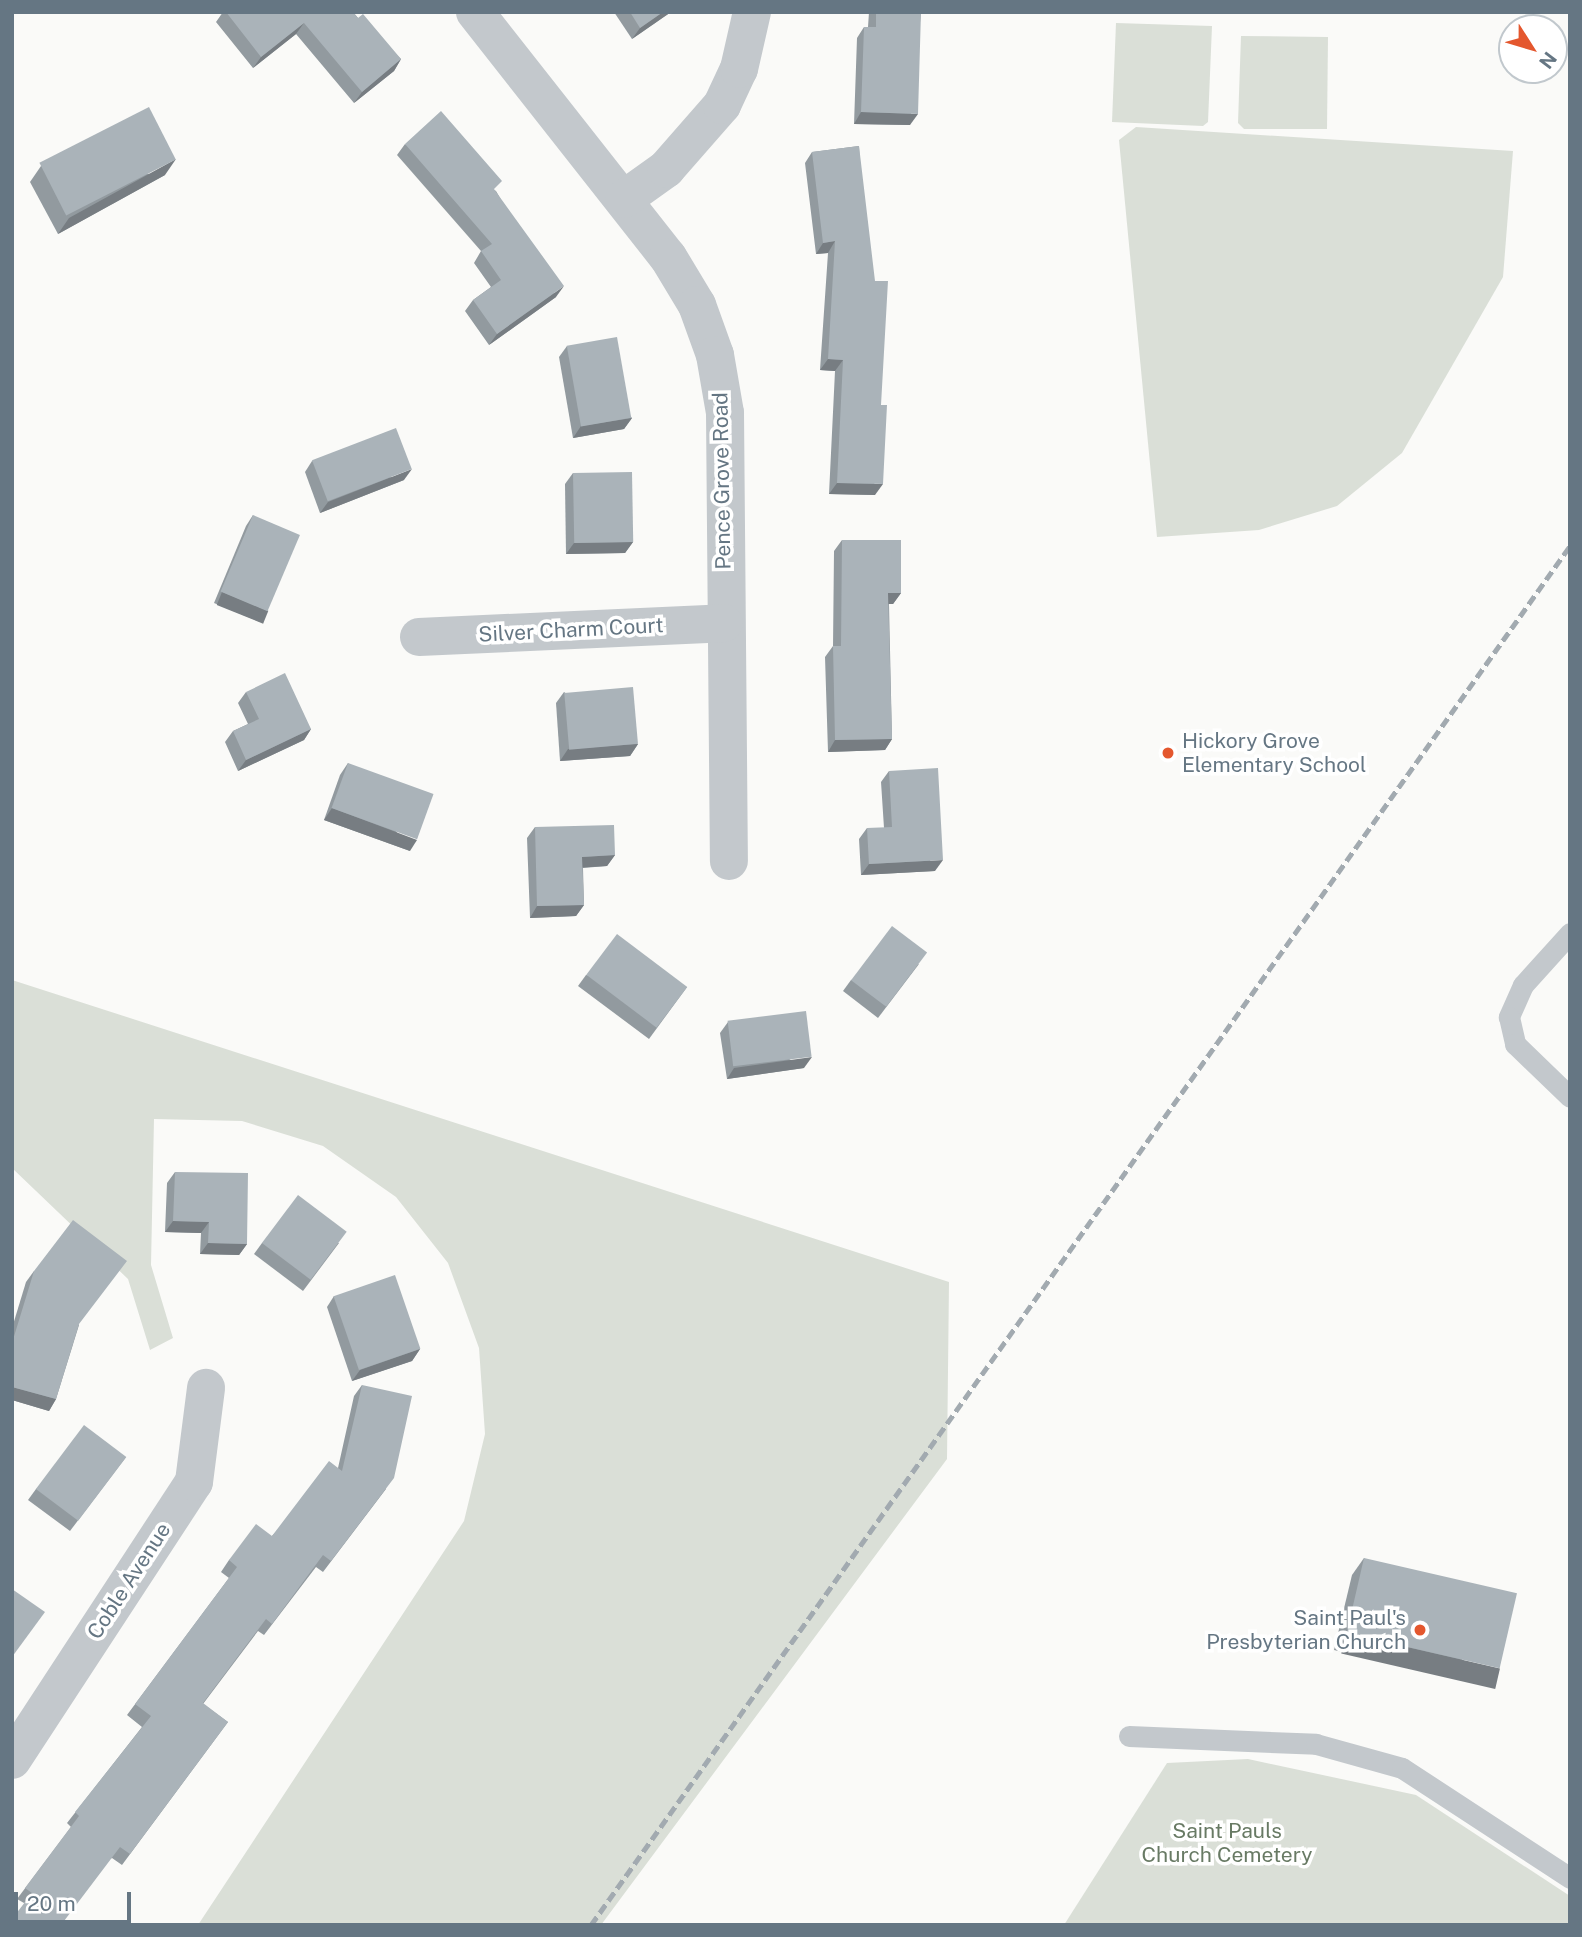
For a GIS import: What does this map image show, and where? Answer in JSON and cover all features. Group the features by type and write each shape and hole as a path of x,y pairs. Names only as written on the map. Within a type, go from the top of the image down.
{"street":[{"name":"Pence Grove Road","path":"475,12 624,199 697,305 715,355 725,412 724,623 729,861"},
{"path":"624,199 666,169 698,139 722,105 738,69 752,12"},
{"name":"Silver Charm Court","path":"419,637 724,623"},
{"name":"Coble Avenue","path":"12,1760 194,1482 206,1388"}],"lane":[{"path":"1570,933 1523,985 1509,1017 1516,1044 1570,1097"},
{"path":"1129,1736 1316,1744 1402,1768 1570,1878"}],"green space":[{"path":"1116,23 1212,26 1208,122 1203,126 1112,122"},
{"path":"1241,36 1328,37 1327,129 1244,129 1238,123"},
{"path":"1136,127 1513,151 1503,277 1402,453 1337,506 1259,530 1157,537 1119,140"},
{"path":"12,980 949,1282 947,1459 601,1925 198,1925 464,1521 485,1434 479,1348 448,1263 396,1197 323,1146 242,1121 154,1119 151,1265 173,1338 150,1350 128,1279 12,1168"},
{"name":"Saint Pauls Church Cemetery","path":"1248,1759 1416,1795 1570,1896 1570,1925 1064,1925 1167,1763"}],"building":[{"path":"226,12 353,12 358,18 363,14 401,59 362,92 304,23 261,57"},
{"path":"630,12 663,12 640,28"},
{"path":"876,12 921,12 918,114 861,112 864,27 876,27"},
{"path":"149,107 176,160 66,215 39,163"},
{"path":"441,111 502,181 494,189 564,286 497,334 473,300 501,280 481,251 492,244 405,144"},
{"path":"859,146 875,281 888,281 881,405 887,405 883,484 837,483 843,360 828,359 835,241 823,243 812,152"},
{"path":"617,337 631,418 581,427 567,346"},
{"path":"396,428 412,469 328,501 312,460"},
{"path":"632,472 633,542 574,543 573,473"},
{"path":"253,515 300,535 268,611 221,591"},
{"path":"842,540 901,540 901,593 888,593 892,739 835,740 833,646 841,646"},
{"path":"285,673 311,729 246,760 233,731 259,719 246,692"},
{"path":"633,687 638,744 569,750 564,693"},
{"path":"348,763 434,794 417,839 332,808"},
{"path":"938,768 943,860 869,864 867,828 892,827 889,771"},
{"path":"614,825 615,855 582,857 584,905 537,906 535,827"},
{"path":"892,926 927,952 886,1007 851,980"},
{"path":"617,934 687,987 657,1028 586,975"},
{"path":"806,1011 812,1057 733,1066 728,1021"},
{"path":"175,1172 248,1173 247,1244 208,1243 209,1222 173,1221"},
{"path":"298,1195 347,1232 311,1280 262,1243"},
{"path":"73,1220 127,1261 79,1324 56,1399 12,1387 12,1343 34,1271"},
{"path":"395,1275 420,1349 359,1370 334,1296"},
{"path":"362,1385 412,1396 394,1478 331,1561 323,1555 272,1624 266,1619 203,1703 228,1722 130,1854 120,1847 61,1925 12,1925 12,1919 32,1893 25,1888 79,1816 75,1812 151,1716 135,1704 237,1567 229,1560 256,1524 272,1536 329,1461 342,1471"},
{"path":"84,1425 126,1457 78,1521 36,1489"},
{"name":"Saint Paul's Presbyterian Church","path":"1364,1558 1517,1593 1500,1668 1347,1633"},
{"path":"12,1589 45,1612 12,1657"}],"railway":[{"path":"591,1925 1570,546"}],"place":[{"name":"Hickory Grove Elementary School","path":"1168,753"},
{"name":"Saint Paul's Presbyterian Church","path":"1420,1630"}]}
